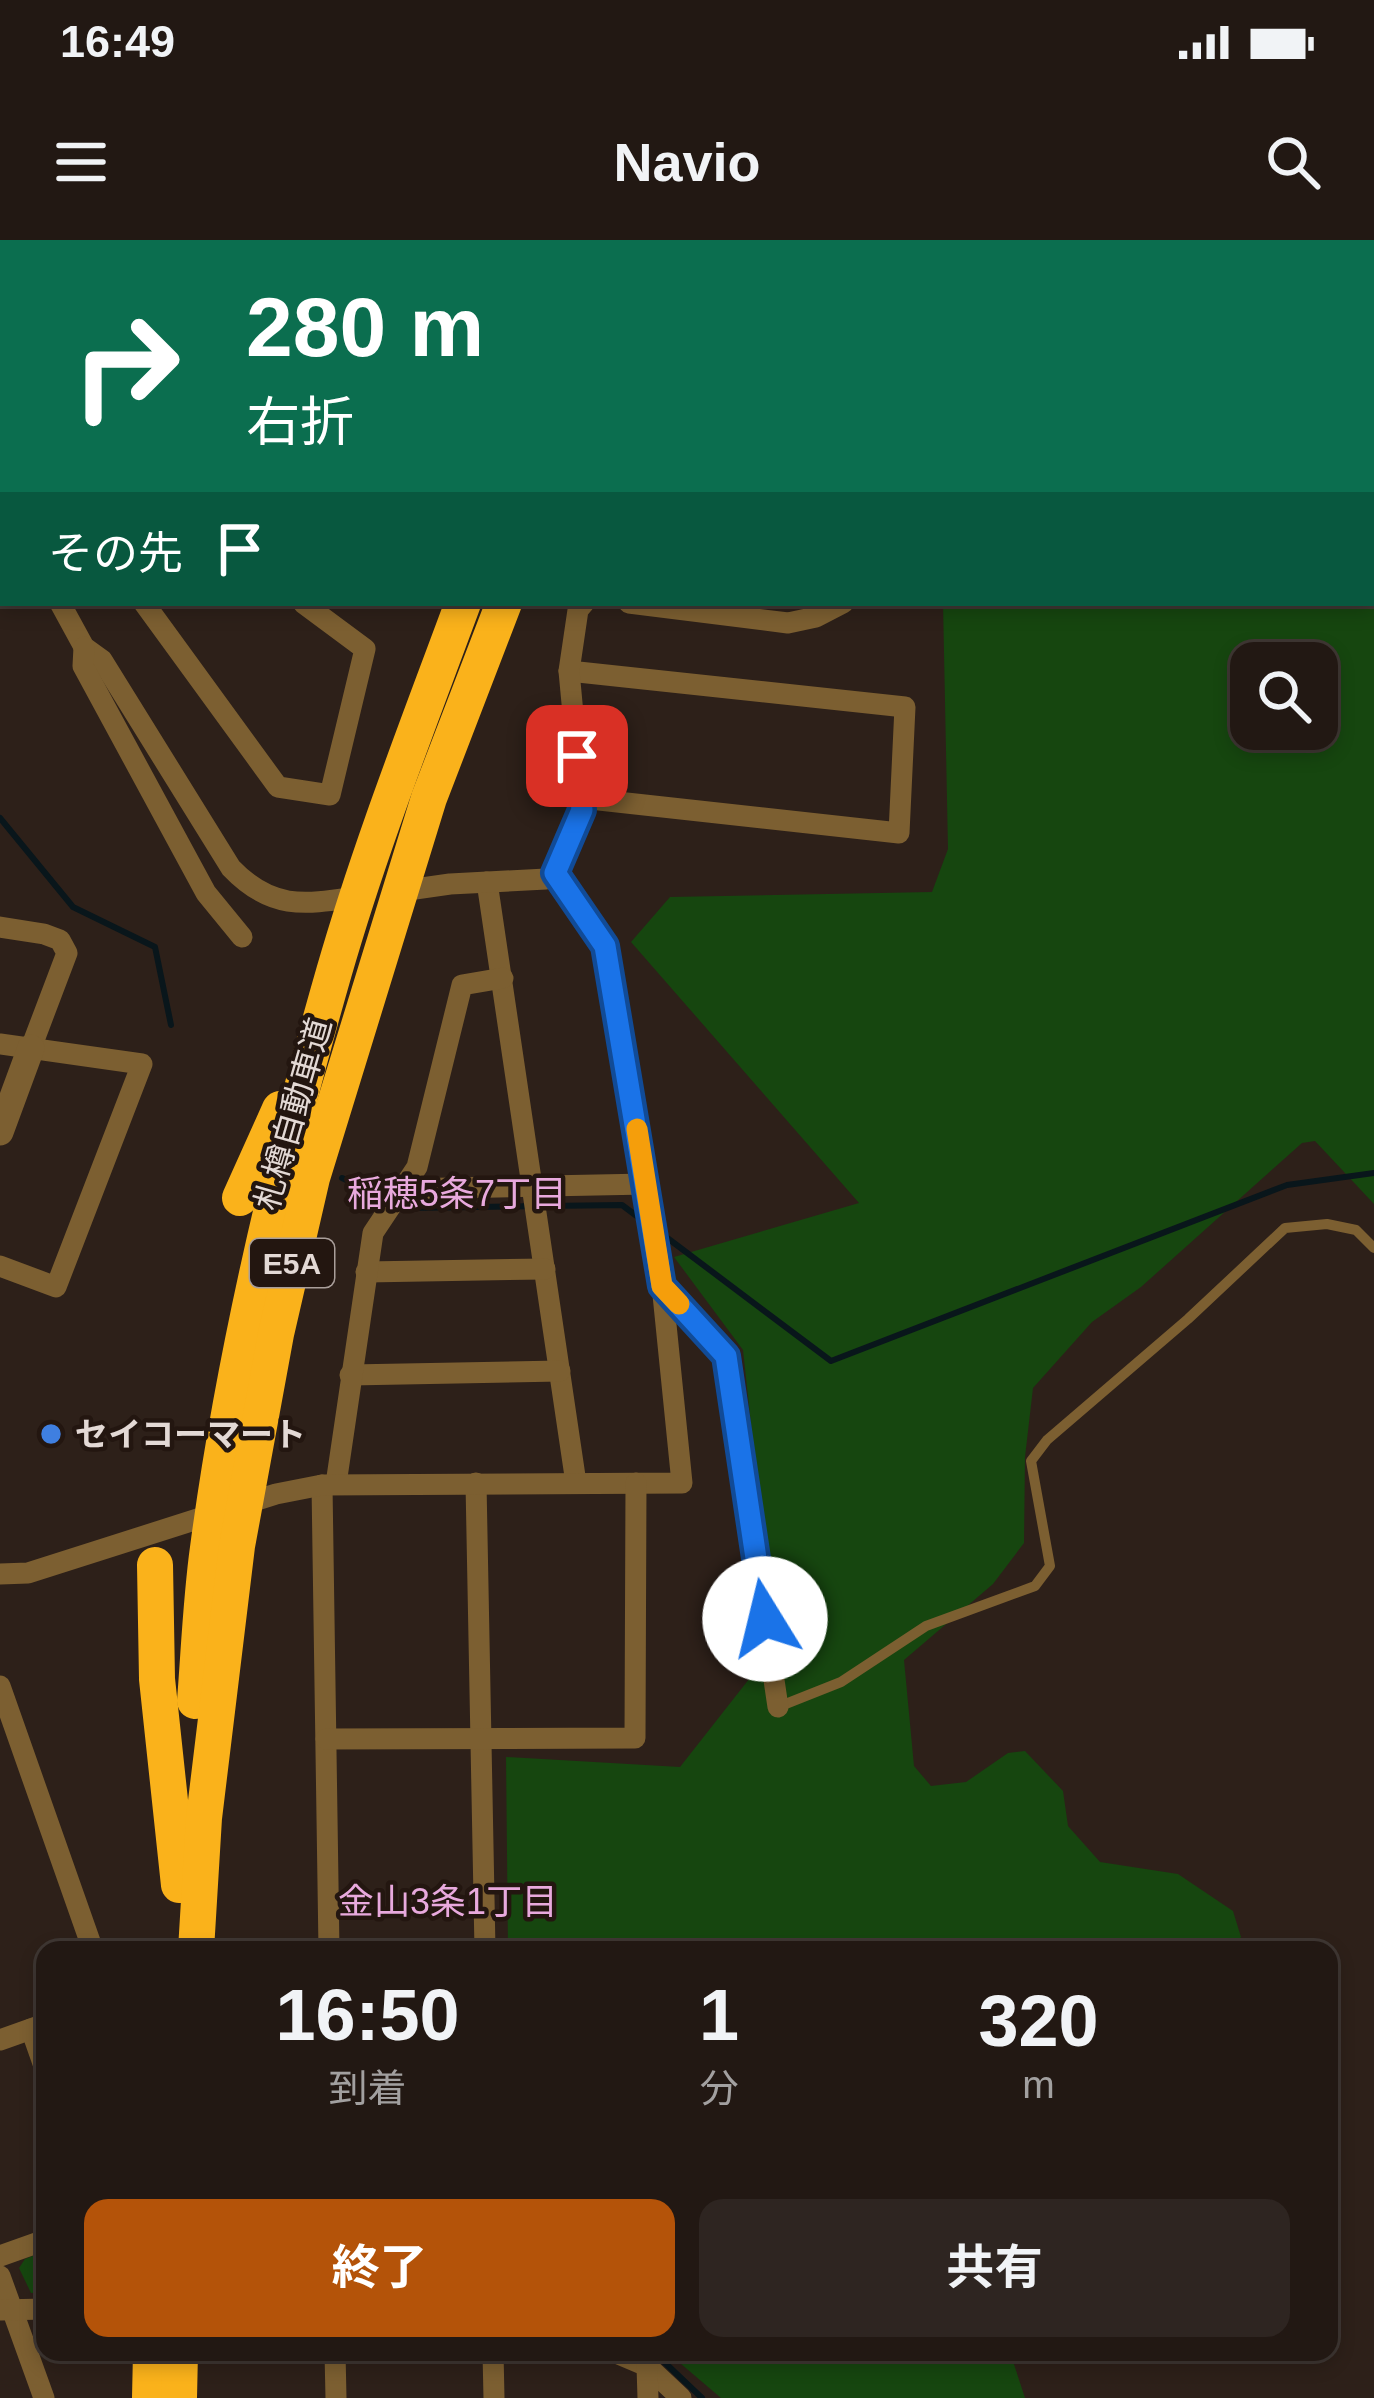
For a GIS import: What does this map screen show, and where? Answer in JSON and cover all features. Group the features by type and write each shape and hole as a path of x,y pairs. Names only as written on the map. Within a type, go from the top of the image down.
{"highway":[{"name":"札樽自動車道","path":"174,1941 208,1549 244,1331 320,1025 383,819 462,606"},
{"name":"札樽自動車道","path":"197,1941 204,1818 237,1546 276,1334 312,1178 429,798 503,606"},
{"path":"458,718 526,606"},
{"path":"239,1198 320,1025"},
{"path":"155,1564 157,1679 179,1886"},
{"path":"150,2398 151,2361"},
{"path":"179,2398 180,2361"}],"street":[{"path":"62,606 84,647 102,660 231,868 261,894 311,904 445,885 546,879 555,873 582,810 569,671 581,606"},
{"path":"146,606 278,787 330,795 364,649 307,606"},
{"path":"654,606 788,622 837,606"},
{"path":"84,647 83,666 168,824 206,892 242,938"},
{"path":"569,671 905,707 899,833 580,798"},
{"path":"0,1574 28,1573 276,1494 329,1485 682,1483 662,1286 605,946 555,873"},
{"path":"487,882 576,1483"},
{"path":"0,927 60,940 67,953 0,1132"},
{"path":"329,1941 329,1485 373,1233 417,1167 462,985 502,978"},
{"path":"0,1044 142,1064 56,1287 0,1266"},
{"path":"402,1190 648,1195"},
{"path":"366,1272 545,1269"},
{"path":"662,1286 726,1356 778,1707"},
{"path":"350,1375 560,1371"},
{"path":"476,1483 485,1941"},
{"path":"326,1739 634,1738 636,1483"},
{"path":"0,1686 90,1941"},
{"path":"0,2040 36,2027"},
{"path":"0,2256 36,2243"},
{"path":"0,2276 6,2310 44,2398"},
{"path":"6,2310 36,2309"},
{"path":"335,2361 336,2398"},
{"path":"493,2361 494,2398"},
{"path":"635,2361 681,2398"},
{"path":"647,2366 648,2398"}],"lane":[{"path":"778,1707 841,1682 926,1626 1035,1586 1050,1566 1030,1461 1047,1440 1285,1228 1327,1224 1356,1230 1374,1248"}],"green space":[{"path":"943,606 1374,606 1374,1204 1315,1141 1302,1143 1141,1287 1092,1322 1033,1388 1025,1457 1024,1543 993,1584 904,1660 914,1766 931,1786 966,1782 1008,1753 1025,1751 1063,1791 1068,1826 1100,1862 1178,1874 1233,1911 1241,1937 1239,1941 508,1941 506,1757 680,1767 775,1646 743,1350 674,1257 859,1203 631,942 670,897 932,892 948,849"},
{"path":"36,2255 36,2293 31,2293 19,2268"},
{"path":"678,2361 1013,2361 1025,2398 721,2398"}],"waterway":[{"path":"0,818 73,907 155,947 171,1025"},
{"path":"662,1234 831,1361 1287,1185 1374,1173"},
{"path":"342,1178 407,1208 622,1205 646,1223"},
{"path":"663,2361 702,2398"}],"slow traffic":[{"path":"637,1129 662,1286 679,1304"}],"place":[{"name":"セイコーマート","path":"51,1434"}],"district":[{"name":"稲穂5条7丁目","path":"457,1193"},
{"name":"金山3条1丁目","path":"448,1901"}],"route":[{"path":"577,756 582,810 555,873 605,946 662,1286 726,1356 765,1619"}]}
